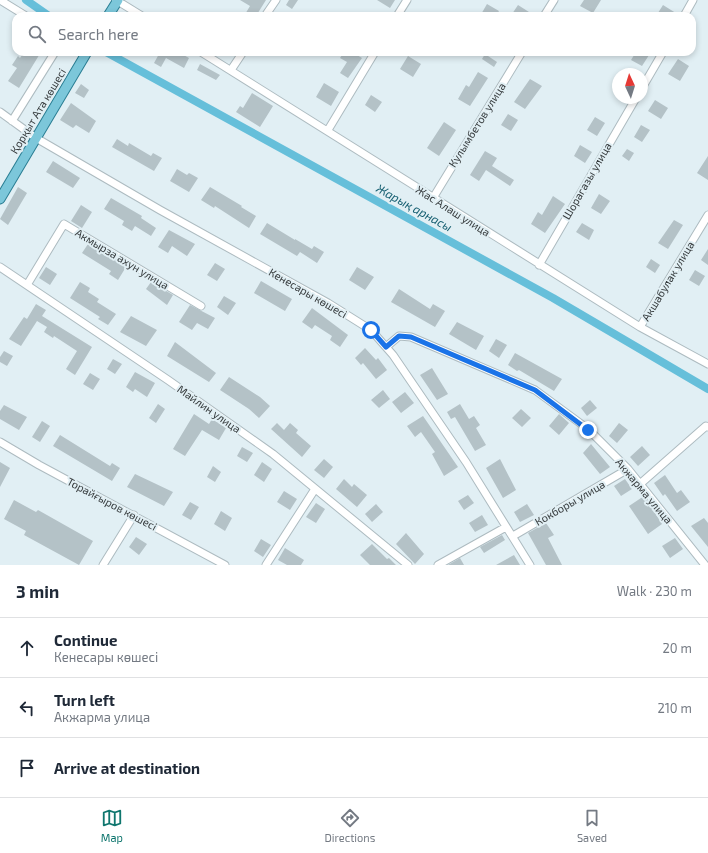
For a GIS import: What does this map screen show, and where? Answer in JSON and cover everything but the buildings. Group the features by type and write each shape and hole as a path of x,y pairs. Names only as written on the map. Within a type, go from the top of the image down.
{"main road":[{"path":"110,12 117,0"},
{"name":"Қорқыт Ата көшесі","path":"0,199 85,56"}],"street":[{"path":"0,0 20,12"},
{"path":"117,0 136,12"},
{"path":"268,12 276,0"},
{"path":"400,12 407,0"},
{"path":"546,12 554,0"},
{"path":"686,12 693,0"},
{"path":"12,120 52,56"},
{"name":"Жас Алаш улица","path":"208,56 328,130 432,198 539,265 640,327 708,364"},
{"path":"231,70 240,56"},
{"path":"328,130 373,56"},
{"name":"Кулымбетов улица","path":"432,198 520,56"},
{"path":"648,78 661,56"},
{"name":"Шорагазы улица","path":"539,265 633,104"},
{"name":"Кенесары көшесі","path":"0,112 36,138 371,330 386,347 466,462 530,565"},
{"name":"Акшабулак улица","path":"640,327 708,215"},
{"name":"Акмырза ахун улица","path":"27,285 64,224 201,306"},
{"name":"Майлин улица","path":"0,267 273,454 408,565"},
{"name":"Акжарма улица","path":"386,347 399,336 411,337 535,390 588,430 628,469 705,565"},
{"path":"640,484 707,426"},
{"name":"Торайғыров көшесі","path":"0,442 39,465 225,565"},
{"name":"Кокборы улица","path":"513,536 628,469"},
{"path":"266,565 315,489"},
{"path":"103,565 134,515"},
{"path":"438,565 506,526"}],"waterway":[{"name":"Жарық арнасы","path":"26,0 43,12"},
{"name":"Жарық арнасы","path":"113,56 553,298 708,389"}],"route":[{"path":"371,330 386,347 399,336 411,337 535,390 588,430"}]}
